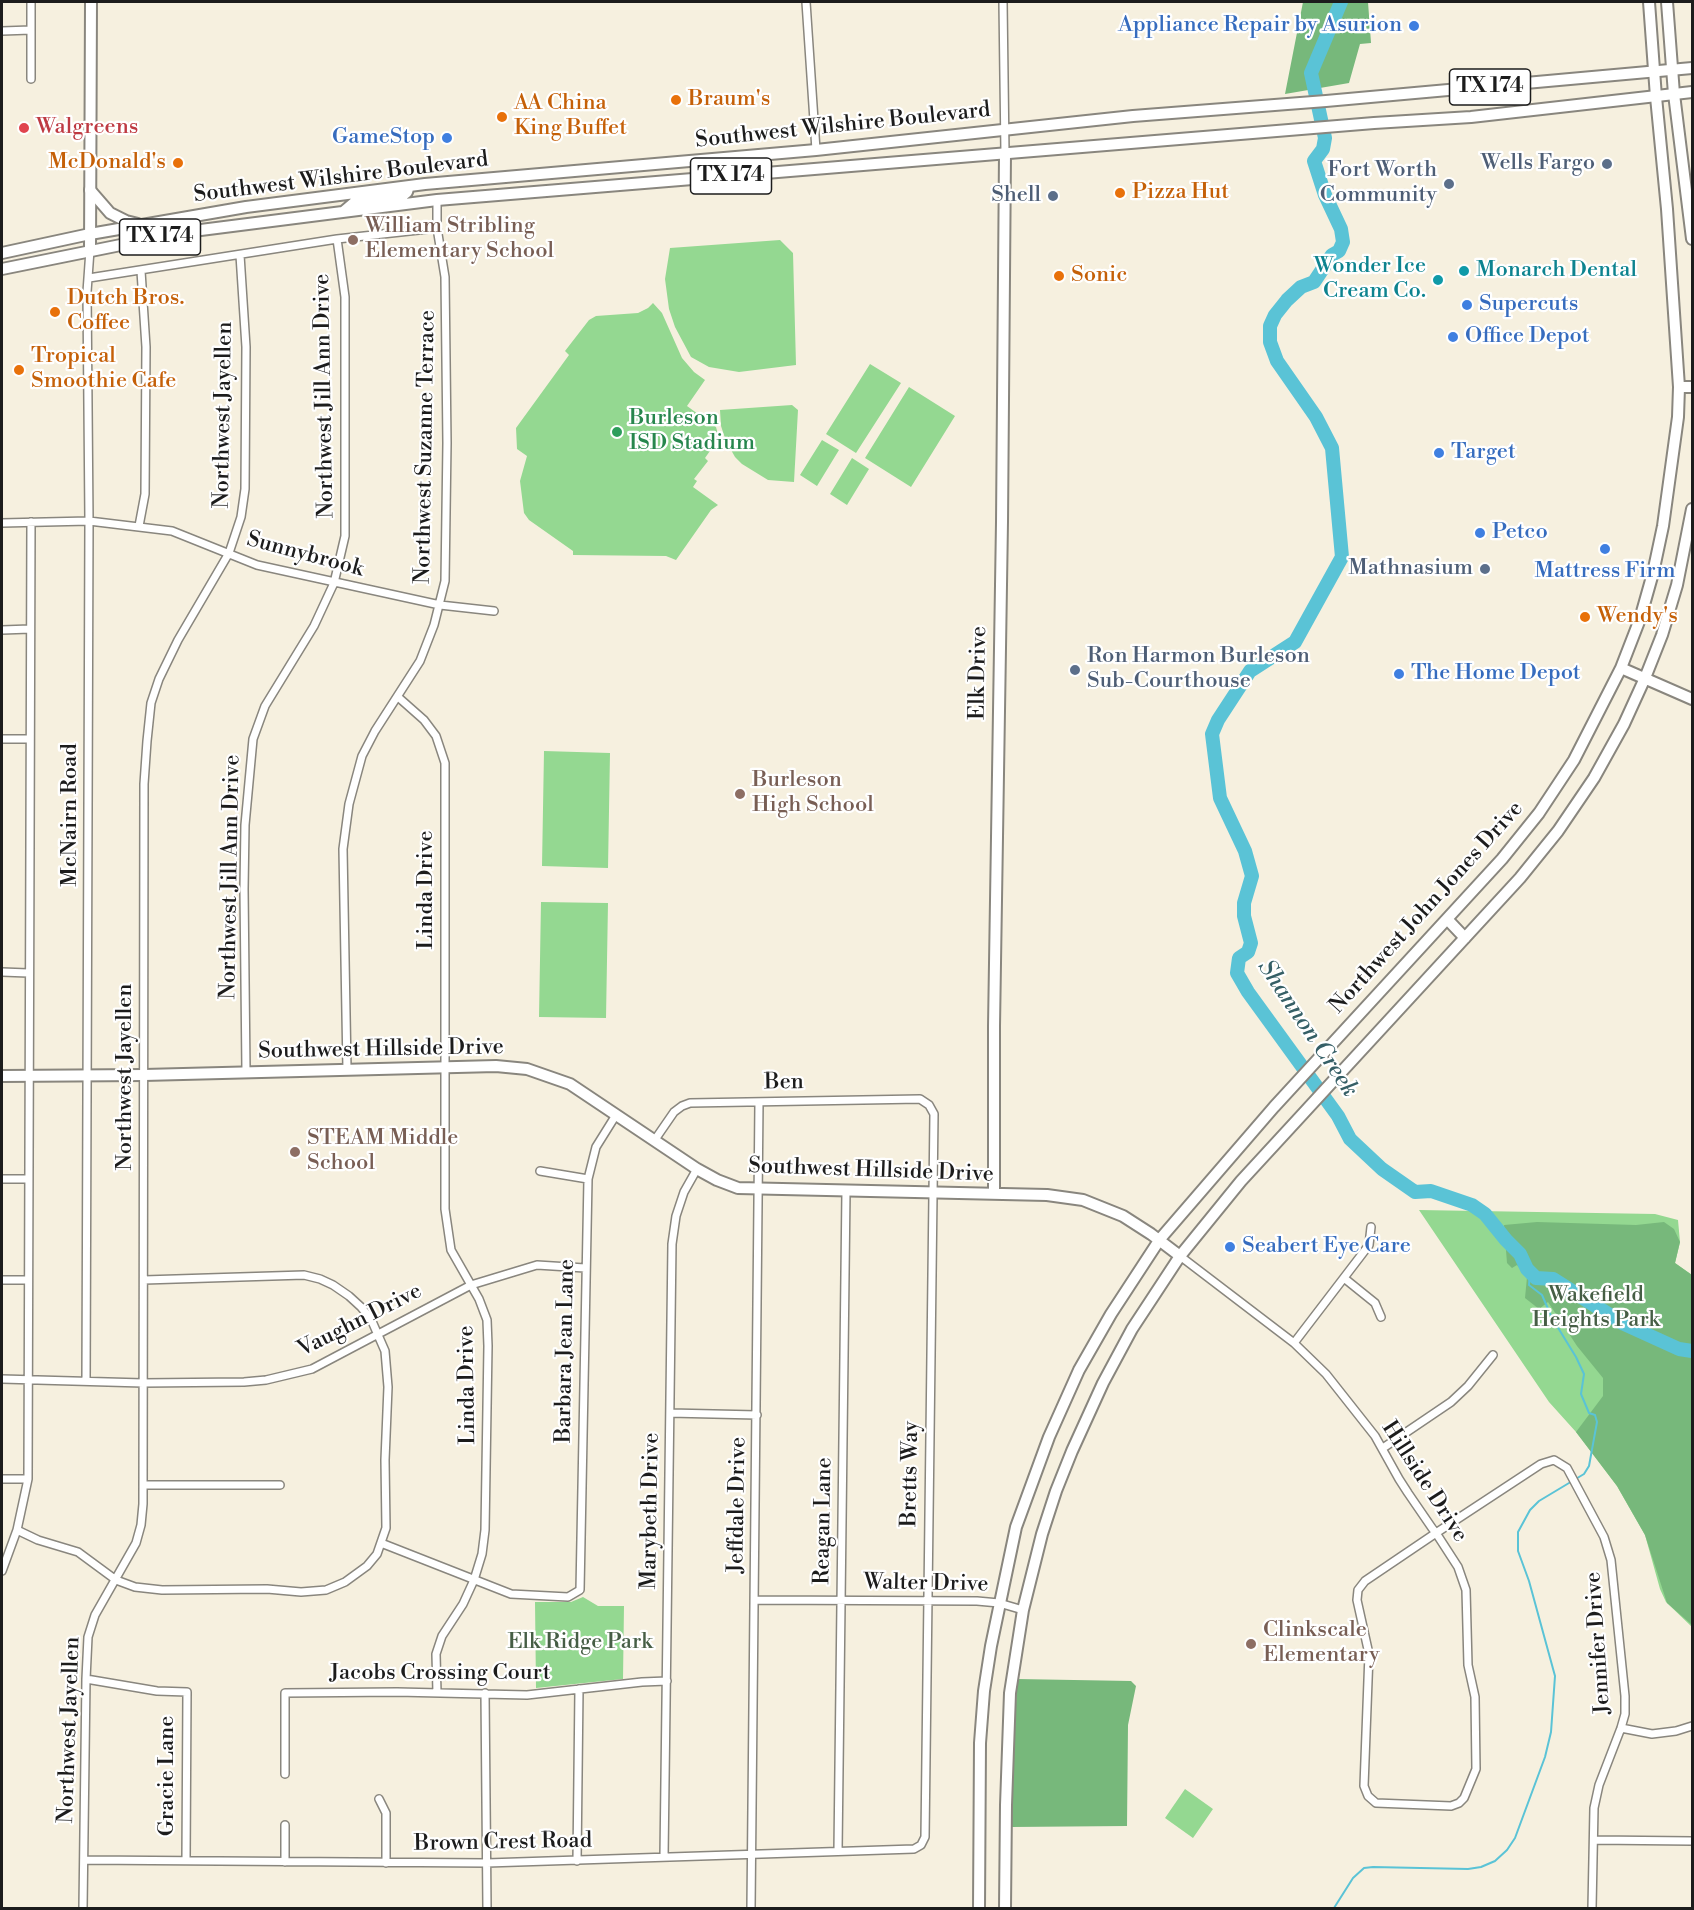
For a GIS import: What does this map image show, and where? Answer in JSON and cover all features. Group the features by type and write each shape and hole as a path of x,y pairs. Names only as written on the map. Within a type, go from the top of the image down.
{"main road":[{"path":"90,250 91,2"},
{"name":"Northwest John Jones Drive","path":"979,1908 980,1743 984,1691 999,1604 1016,1527 1049,1437 1079,1370 1111,1314 1160,1239 1274,1107 1502,859 1539,813 1574,760 1621,668 1640,619 1663,526 1678,417 1679,387 1667,209 1649,2"},
{"path":"1667,2 1674,94 1692,239"},
{"name":"Southwest Wilshire Boulevard","path":"2,253 90,234 246,207 409,186 816,150 1133,116 1692,68"},
{"name":"Southwest Wilshire Boulevard","path":"2,269 185,232 437,200 1471,117 1692,92"},
{"name":"Elk Drive","path":"994,1194 1005,153"},
{"path":"573,171 575,188"},
{"path":"343,212 356,201 402,196 407,192 409,186"},
{"path":"90,189 110,213 141,225"},
{"path":"1679,387 1692,387"},
{"name":"Northwest John Jones Drive","path":"1005,1908 1010,1693 1023,1610 1042,1534 1072,1451 1103,1383 1127,1338 1180,1256 1241,1181 1520,878 1558,831 1594,778 1624,724 1662,635 1677,585 1692,509"},
{"path":"1621,668 1692,699"},
{"path":"1447,920 1465,938"},
{"name":"Southwest Hillside Drive","path":"2,1076 144,1075 496,1066 527,1069 570,1084 697,1169 738,1188 1047,1195 1083,1200 1123,1216 1160,1239 1180,1256"}],"street":[{"path":"31,2 31,79"},
{"path":"806,2 816,150"},
{"path":"1003,2 1005,153"},
{"path":"2,31 31,30"},
{"name":"Northwest Suzanne Terrace","path":"347,1069 343,849 349,804 362,756 375,731 420,661 440,605 445,581 447,443 445,277 437,228 437,200"},
{"path":"89,278 337,239 437,228"},
{"name":"Northwest Jill Ann Drive","path":"246,1071 245,825 253,739 265,706 314,626 334,583 345,536 345,297 337,239"},
{"name":"McNairn Road","path":"86,1381 89,521 87,292 90,250"},
{"name":"Northwest Jayellen","path":"83,1908 88,1637 95,1616 136,1543 141,1525 144,1280 144,784 147,741 151,703 159,679 178,640 230,553 241,517 245,489 246,347 240,255"},
{"path":"139,526 146,482 146,346 141,271"},
{"name":"Sunnybrook","path":"2,523 89,521 172,531 257,565 440,605 494,611"},
{"path":"2,1571 17,1530 28,1479 31,522"},
{"path":"2,630 30,629"},
{"name":"Linda Drive","path":"398,697 424,720 436,736 446,763 445,1209 451,1251 471,1285 487,1320 485,1530 482,1554 463,1604 442,1636 436,1654 437,1693"},
{"path":"2,739 29,739"},
{"path":"2,972 28,973"},
{"name":"Ben","path":"654,1141 674,1112 690,1103 920,1099 929,1105"},
{"name":"Jeffdale Drive","path":"751,1908 759,1102"},
{"name":"Bretts Way","path":"921,1845 924,1837 934,1114 929,1105"},
{"name":"Barbara Jean Lane","path":"474,1580 521,1596 568,1597 577,1593 581,1586 588,1179 596,1146 616,1115"},
{"name":"Marybeth Drive","path":"664,1857 672,1244 676,1216 684,1192 697,1169"},
{"path":"540,1171 588,1179"},
{"path":"2,1179 29,1179"},
{"name":"Reagan Lane","path":"838,1851 846,1191"},
{"path":"1294,1343 1369,1245 1371,1227"},
{"name":"Hillside Drive","path":"1180,1256 1294,1343 1326,1374 1383,1448 1399,1479 1436,1533 1458,1567 1466,1590 1468,1665 1475,1697 1476,1769 1464,1798 1451,1806 1376,1803 1368,1796 1364,1786 1369,1654 1357,1600 1358,1590 1365,1581 1436,1533"},
{"name":"Vaughn Drive","path":"2,1379 143,1383 266,1380 312,1369 471,1285 537,1265 585,1268"},
{"path":"17,1530 78,1552 116,1580 135,1587 162,1590 267,1589 301,1592 326,1590 345,1582 367,1566 377,1554 386,1528 385,1460 388,1387 385,1351 371,1319 349,1296 333,1285 312,1277 289,1274 144,1280"},
{"path":"1344,1278 1375,1303 1381,1317"},
{"path":"2,1280 28,1280"},
{"path":"1383,1448 1451,1402 1468,1386 1493,1355"},
{"path":"670,1413 757,1415"},
{"name":"Jennifer Drive","path":"1436,1533 1541,1464 1554,1460 1567,1467 1604,1537 1611,1560 1625,1714 1596,1795 1592,1908"},
{"path":"2,1479 28,1479"},
{"path":"143,1485 280,1485"},
{"path":"381,1543 474,1580"},
{"name":"Walter Drive","path":"754,1600 977,1601 1023,1610"},
{"name":"Gracie Lane","path":"86,1679 157,1691 187,1692 186,1860"},
{"name":"Jacobs Crossing Court","path":"285,1774 285,1693 527,1695 667,1681"},
{"path":"577,1861 579,1689"},
{"path":"485,1693 487,1908"},
{"path":"1621,1728 1652,1734 1692,1726"},
{"path":"379,1799 386,1813 387,1863"},
{"path":"285,1825 285,1862"},
{"path":"1594,1840 1692,1841"},
{"name":"Brown Crest Road","path":"85,1860 487,1863 914,1849 921,1845"}],"green space":[{"path":"1303,2 1368,2 1371,43 1360,44 1349,83 1285,94"},
{"path":"780,240 793,253 796,365 739,372 709,367 691,357 675,327 669,309 665,279 670,248"},
{"name":"Burleson ISD Stadium","path":"653,303 662,313 682,358 694,372 705,380 687,406 716,427 719,438 705,458 708,461 694,479 697,481 693,487 718,505 711,510 676,560 666,556 573,555 573,551 529,520 524,513 520,481 527,456 517,449 516,428 569,355 565,351 589,320 596,316 638,313"},
{"path":"870,364 901,383 856,453 826,434"},
{"path":"909,387 955,416 911,487 865,458"},
{"path":"792,405 798,410 794,482 768,480 735,457 721,426 720,410"},
{"path":"822,440 839,450 817,486 800,475"},
{"path":"852,458 869,469 847,505 830,494"},
{"path":"544,751 610,753 608,868 542,866"},
{"path":"541,902 608,903 606,1018 539,1017"},
{"name":"Wakefield Heights Park","path":"1419,1210 1655,1214 1678,1220 1680,1242 1675,1263 1692,1275 1692,1627 1666,1602 1660,1589 1645,1535 1617,1486 1576,1432 1549,1402"},
{"name":"Wakefield Heights Park","path":"1537,1222 1636,1225 1664,1222 1674,1229 1680,1242 1675,1263 1692,1275 1692,1625 1667,1603 1645,1535 1617,1486 1576,1432 1603,1396 1603,1378 1577,1346 1548,1302 1539,1309 1525,1298 1527,1277 1517,1265 1512,1268 1507,1263 1504,1225"},
{"name":"Elk Ridge Park","path":"583,1597 598,1606 624,1606 623,1679 536,1688 535,1602 571,1602"},
{"path":"1017,1679 1131,1681 1136,1686 1128,1725 1127,1826 1011,1827"},
{"path":"1185,1789 1213,1809 1193,1838 1165,1818"}],"waterway":[{"name":"Shannon Creek","path":"1341,2 1311,73 1325,138 1323,149 1314,161 1325,195 1341,229 1343,242 1339,251 1332,255 1314,282 1301,287 1275,315 1270,326 1270,342 1277,361 1316,417 1332,448 1342,557 1295,642 1250,671 1218,720 1212,734 1220,798 1245,851 1252,876 1244,903 1244,916 1251,943 1248,952 1239,958 1237,973 1248,992 1338,1116 1350,1139 1382,1169 1415,1192 1431,1191 1472,1205 1485,1214 1520,1254 1527,1269 1536,1278 1553,1279 1624,1324 1679,1349 1692,1351"},
{"path":"1334,1908 1353,1878 1364,1868 1468,1869 1495,1861 1507,1850 1515,1838 1545,1757 1551,1732 1555,1676 1529,1581 1518,1551 1518,1532 1530,1510 1539,1501 1584,1474 1589,1466 1597,1422 1595,1415 1589,1413 1581,1394 1584,1374 1552,1318 1542,1295 1529,1285 1530,1272"}],"place":[{"name":"Appliance Repair by Asurion","path":"1414,26"},
{"name":"Braum's","path":"676,100"},
{"name":"AA China King Buffet","path":"502,117"},
{"name":"Walgreens","path":"24,128"},
{"name":"GameStop","path":"447,138"},
{"name":"McDonald's","path":"178,163"},
{"name":"Wells Fargo","path":"1607,164"},
{"name":"Fort Worth Community","path":"1449,184"},
{"name":"Pizza Hut","path":"1120,193"},
{"name":"Shell","path":"1053,196"},
{"name":"William Stribling Elementary School","path":"353,240"},
{"name":"Monarch Dental","path":"1464,271"},
{"name":"Sonic","path":"1059,276"},
{"name":"Wonder Ice Cream Co.","path":"1438,280"},
{"name":"Supercuts","path":"1467,305"},
{"name":"Dutch Bros. Coffee","path":"55,312"},
{"name":"Office Depot","path":"1453,337"},
{"name":"Tropical Smoothie Cafe","path":"19,370"},
{"name":"Burleson ISD Stadium","path":"617,432"},
{"name":"Target","path":"1439,453"},
{"name":"Petco","path":"1480,533"},
{"name":"Mattress Firm","path":"1605,549"},
{"name":"Mathnasium","path":"1485,569"},
{"name":"Wendy's","path":"1585,617"},
{"name":"Ron Harmon Burleson Sub-Courthouse","path":"1075,670"},
{"name":"The Home Depot","path":"1399,674"},
{"name":"Burleson High School","path":"740,794"},
{"name":"STEAM Middle School","path":"295,1152"},
{"name":"Seabert Eye Care","path":"1230,1247"},
{"name":"Clinkscale Elementary","path":"1251,1644"}]}
